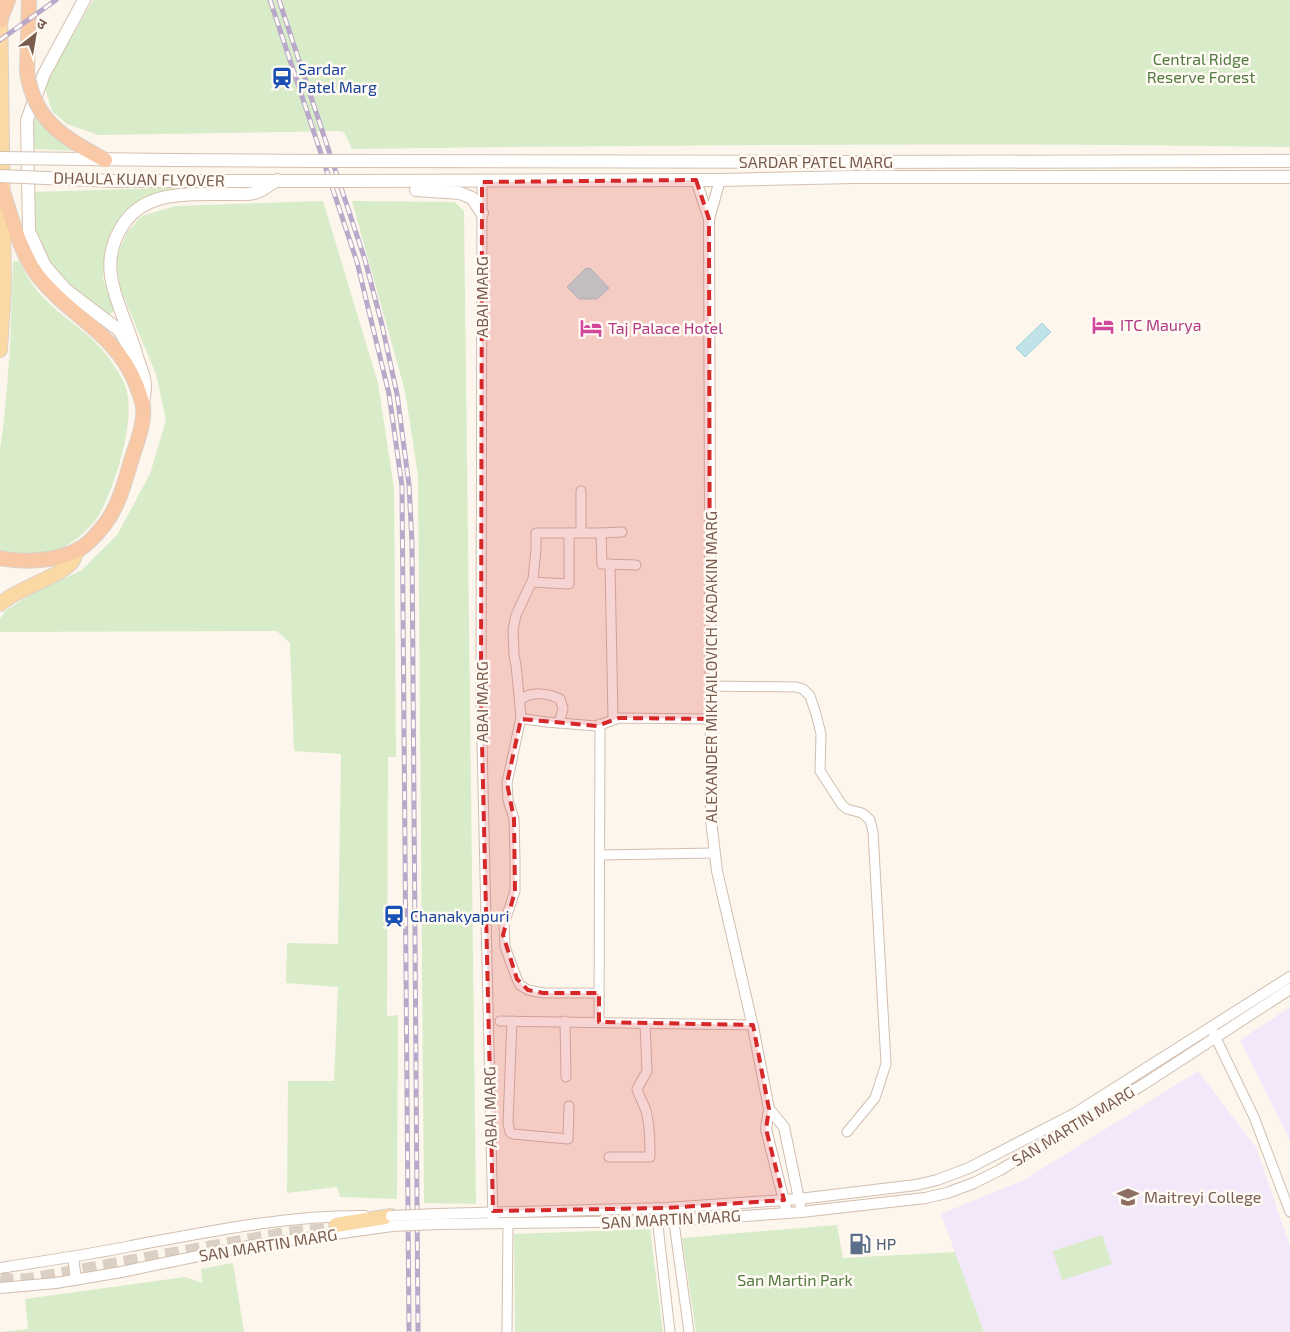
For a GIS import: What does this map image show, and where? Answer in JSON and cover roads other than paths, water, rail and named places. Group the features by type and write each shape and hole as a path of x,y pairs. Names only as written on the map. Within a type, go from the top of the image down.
{"highway":[{"path":"0,20 8,0"},
{"path":"29,0 28,72 34,97 51,125 66,138 105,160"},
{"path":"0,558 16,561 58,556 78,549 99,532 110,518 118,502 139,437 143,406 133,377 116,349 50,290 34,270 25,254 1,183"}],"main road":[{"path":"0,0 1,183 4,288 0,350"},
{"path":"84,0 44,74 27,120 29,231 45,266 65,289 119,330 139,363"},
{"name":"DHAULA KUAN FLYOVER","path":"0,158 311,161"},
{"name":"SARDAR PATEL MARG","path":"311,161 1290,161"},
{"name":"SARDAR PATEL MARG","path":"349,181 482,182 863,177 1290,177"},
{"path":"143,406 145,385 132,340 117,303 111,279 113,248 124,224 139,208 163,197 254,193 277,180"},
{"path":"349,181 365,186 460,193 472,198 482,213"},
{"name":"DHAULA KUAN FLYOVER","path":"1,183 349,181"},
{"path":"0,604 27,586 60,571 73,561 78,549"},
{"path":"337,1227 391,1221"}],"street":[{"path":"696,180 709,219"},
{"path":"709,219 720,180"},
{"name":"ABAI MARG","path":"482,182 481,708 493,1223"},
{"name":"ALEXANDER MIKHAILOVICH KADAKIN MARG","path":"709,219 710,803 717,871 769,1109"},
{"path":"581,491 581,533"},
{"path":"599,993 543,993 528,990 520,985 516,979 504,947 504,924 515,891 514,819 508,800 507,783 521,717 512,630 516,615 532,582 536,533 622,532"},
{"path":"532,582 569,584 569,533"},
{"path":"601,533 602,564 636,565"},
{"path":"610,564 613,719"},
{"path":"710,686 796,687 803,689 810,696 821,734 820,771 842,805 847,809 862,813 870,820 873,832 886,1064 875,1098 847,1132"},
{"path":"520,700 525,696 533,694 552,695 560,699 563,709 559,723"},
{"path":"521,717 559,723 598,726 613,719 710,719"},
{"path":"599,1022 600,724"},
{"path":"600,854 714,853"},
{"name":"SAN MARTIN MARG","path":"438,1219 508,1224 656,1222 801,1212 925,1198 947,1193 974,1183 1000,1170 1144,1084 1290,977"},
{"name":"SAN MARTIN MARG","path":"0,1268 73,1257 233,1227 328,1217 391,1221 438,1219 493,1211 672,1208 799,1199 916,1186 950,1177 1074,1114 1290,989"},
{"path":"500,1021 752,1025"},
{"path":"512,1021 508,1122 510,1132 513,1134 568,1139 569,1106"},
{"path":"565,1021 566,1077"},
{"path":"609,1157 650,1157 646,1108 641,1101 637,1089 647,1071 645,1023"},
{"path":"1213,1032 1254,1117 1290,1212"},
{"path":"769,1109 784,1127 801,1212"},
{"path":"769,1109 766,1129 787,1213"},
{"path":"656,1208 656,1222 670,1332"},
{"path":"672,1208 689,1332"},
{"name":"SAN MARTIN MARG","path":"0,1288 56,1284 242,1247 391,1221"},
{"path":"507,1332 508,1224"},
{"path":"73,1257 76,1280"}],"water":[{"path":"586,268 591,269 609,288 597,299 579,299 567,287"},
{"path":"1042,323 1051,332 1025,357 1016,348"}],"tunnel":[{"path":"0,1278 11,1281 29,1280 285,1234 337,1229"}],"railway":[{"path":"0,40 56,0"},
{"path":"270,0 357,262 389,394 402,486 409,1332"},
{"path":"279,0 365,260 397,394 409,485 412,543 418,1332"}],"place":[{"name":"Sardar Patel Marg","path":"282,78"},
{"name":"ITC Maurya","path":"1103,325"},
{"name":"Taj Palace Hotel","path":"591,328"},
{"name":"Chanakyapuri","path":"394,916"},
{"name":"Maitreyi College","path":"1128,1197"},
{"name":"HP","path":"860,1244"}],"park label":[{"name":"Central Ridge Reserve Forest","path":"1201,68"},
{"name":"San Martin Park","path":"795,1280"}]}
